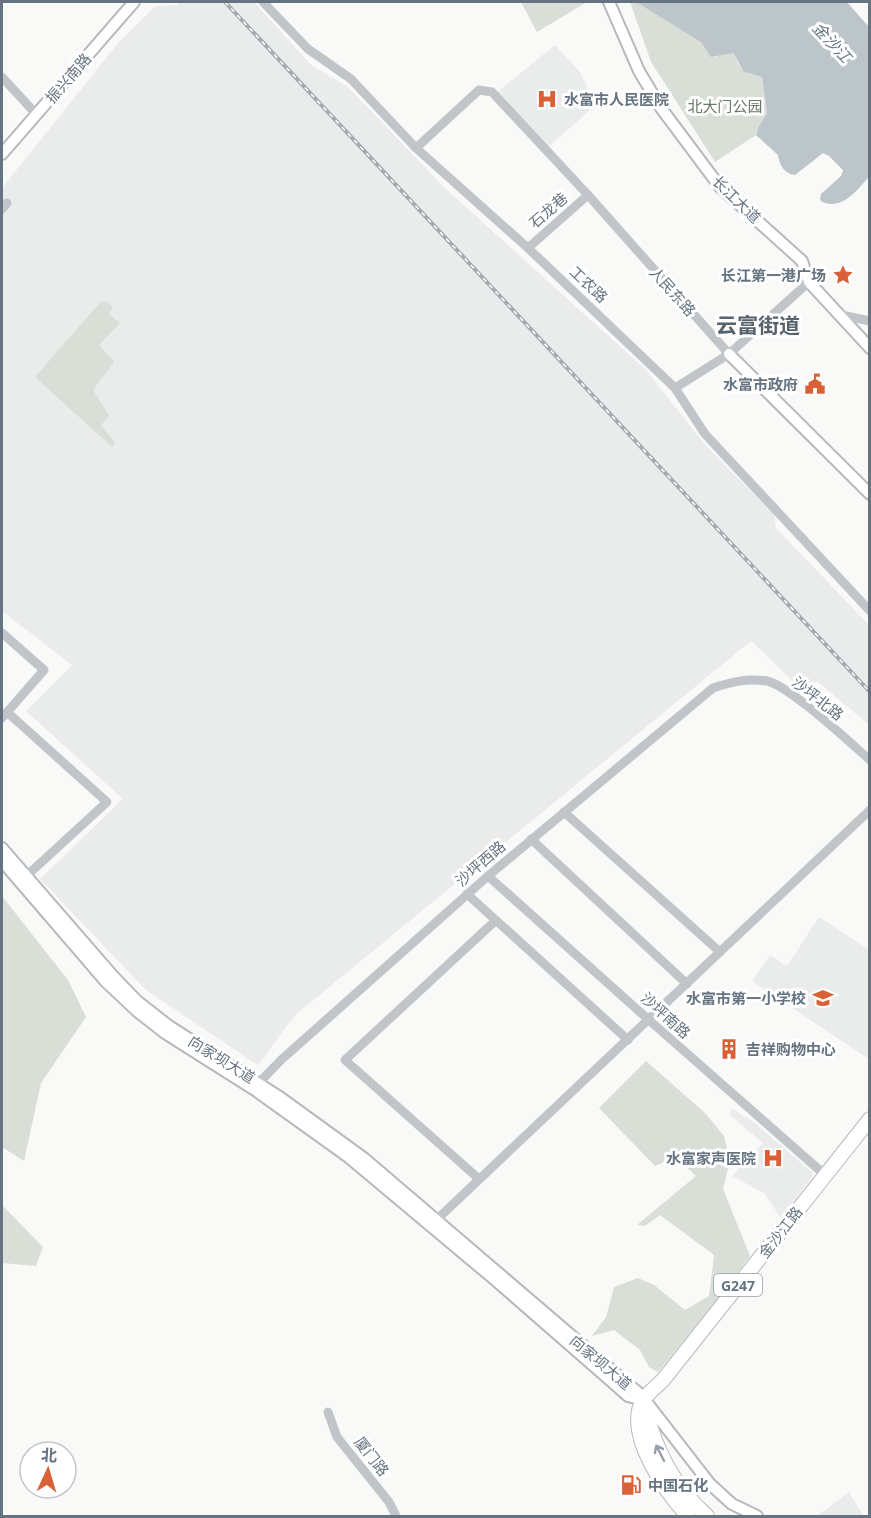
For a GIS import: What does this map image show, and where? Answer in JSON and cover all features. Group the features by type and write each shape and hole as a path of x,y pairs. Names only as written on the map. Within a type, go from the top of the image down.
{"highway":[{"name":"金沙江路","path":"643,1400 663,1380 870,1119"},
{"path":"643,1400 638,1420 644,1447 668,1492 688,1516"},
{"path":"643,1400 651,1433 669,1470 688,1498 707,1516"}],"main road":[{"name":"振兴南路","path":"2,154 134,2"},
{"name":"长江大道","path":"609,2 639,71 661,108 720,187 802,261 809,282 870,348"},
{"name":"人民东路","path":"729,354 870,494"},
{"name":"向家坝大道","path":"2,848 23,879"},
{"name":"向家坝大道","path":"2,861 23,879 137,1001 169,1026 352,1150 433,1222 641,1395 710,1484 732,1504 757,1516"}],"street":[{"name":"工农路","path":"263,2 308,49 351,80 417,148 528,248 675,388 705,434 870,611"},
{"path":"2,77 36,114"},
{"name":"人民东路","path":"417,148 479,90 492,92 588,195 729,354"},
{"name":"石龙巷","path":"528,248 588,195"},
{"path":"675,388 729,354 809,282"},
{"path":"837,314 870,321"},
{"path":"2,633 44,670 4,715 107,802 23,879"},
{"name":"沙坪北路","path":"740,680 769,682 796,698 870,759"},
{"name":"沙坪西路","path":"256,1086 281,1060 467,894 564,812 713,688 740,680"},
{"path":"433,1222 870,810"},
{"path":"564,812 720,952"},
{"path":"531,840 687,984"},
{"name":"沙坪南路","path":"488,876 825,1175"},
{"path":"467,894 628,1040"},
{"path":"480,1179 345,1060 494,922"},
{"name":"厦门路","path":"328,1412 337,1437 389,1502 396,1516"}],"shaded area":[{"path":"178,2 254,2 311,65 347,86 446,189 646,370 708,448 774,514 776,528 869,625 869,725 817,681 803,691 751,641 295,1015 258,1065 146,990 40,879 123,799 26,711 72,665 2,611 2,188 119,42 156,6 178,5"},
{"name":"水富市人民医院","path":"555,45 580,72 596,105 546,149 496,93"},
{"name":"水富市第一小学校","path":"819,917 869,950 869,1059 752,981 770,955 787,966"},
{"name":"水富家声医院","path":"731,1108 755,1123 814,1174 781,1218 764,1193 732,1176 763,1143 730,1115"},
{"path":"849,1492 862,1514 860,1516 817,1516"}],"green space":[{"path":"521,2 587,2 537,32"},
{"name":"北大门公园","path":"630,2 636,2 702,42 714,57 729,52 733,53 739,65 749,74 762,77 767,113 756,135 715,162 651,62"},
{"path":"104,301 113,306 109,314 120,323 99,345 114,362 93,390 109,416 101,425 115,443 112,447 35,377"},
{"path":"2,896 68,980 86,1017 41,1083 24,1161 2,1147"},
{"path":"646,1061 704,1112 724,1136 730,1161 723,1189 750,1256 658,1372 649,1367 640,1350 614,1330 592,1336 606,1317 614,1287 638,1278 654,1285 685,1310 709,1296 714,1255 660,1215 645,1226 637,1225 696,1176 676,1157 655,1166 599,1108"},
{"path":"2,1205 43,1247 36,1266 2,1263"}],"water":[{"name":"金沙江","path":"636,2 847,2 869,27 869,177 849,198 830,204 822,202 821,194 841,176 843,170 823,153 795,175 783,168 778,155 756,135 767,113 762,77 744,72 733,53 711,57 701,42"}],"railway":[{"path":"225,2 870,692"}],"place":[{"name":"水富市人民医院","path":"547,99"},
{"name":"长江第一港广场","path":"843,275"},
{"name":"水富市政府","path":"815,384"},
{"name":"水富市第一小学校","path":"823,998"},
{"name":"吉祥购物中心","path":"729,1049"},
{"name":"水富家声医院","path":"773,1158"},
{"name":"中国石化","path":"631,1485"}],"district":[{"name":"云富街道","path":"758,325"}]}
